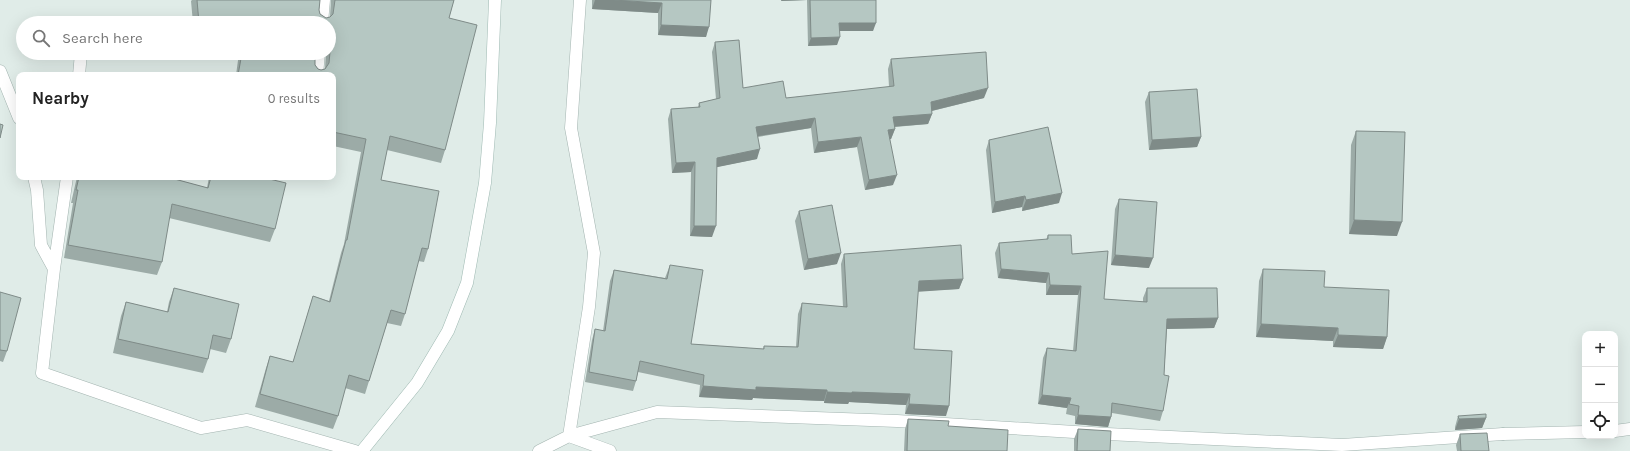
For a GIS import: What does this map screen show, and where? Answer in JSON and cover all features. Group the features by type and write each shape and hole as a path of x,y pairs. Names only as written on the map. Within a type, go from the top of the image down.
{"street":[{"path":"323,16 324,0"},
{"path":"362,451 417,384 448,330 467,283 485,175 490,123 495,0"},
{"path":"569,436 589,307 594,252 571,128 580,0"},
{"path":"79,72 80,60"},
{"path":"317,72 318,60"},
{"path":"0,71 16,111"},
{"path":"35,180 37,190 41,245 54,269"},
{"path":"67,180 54,269 42,373 202,428 247,420 355,451"},
{"path":"539,451 569,436 657,412 897,421 1107,434 1342,445 1503,434 1582,432"},
{"path":"1618,431 1630,429"},
{"path":"569,436 610,451"}],"building":[{"path":"197,0 320,0 319,10 320,14 323,16 198,16"},
{"path":"335,0 454,0 449,18 477,25 445,150 390,136 381,180 439,191 428,249 422,248 405,314 391,310 369,381 349,375 338,416 260,394 270,356 293,362 313,296 330,302 347,240 366,139 336,133 336,72 239,72 241,60 315,60 315,65 321,70 325,69 329,60 336,60 336,16 331,16 333,14"},
{"path":"613,0 711,0 709,27 661,25 662,3"},
{"path":"810,0 876,0 876,23 839,23 840,37 811,38"},
{"path":"739,40 743,88 783,81 786,98 894,86 891,59 986,52 988,88 931,102 932,114 893,117 895,129 888,130 897,175 869,180 861,137 818,142 815,118 756,127 760,149 717,158 716,226 694,226 695,162 676,163 671,109 700,107 699,103 720,98 715,42"},
{"path":"1197,89 1201,137 1152,140 1149,92"},
{"path":"0,124 3,125 0,138"},
{"path":"1048,127 1062,193 1026,200 1025,196 995,202 989,140"},
{"path":"1356,131 1405,132 1402,222 1354,220"},
{"path":"78,180 178,180 208,188 210,180 274,180 286,183 275,229 172,204 162,262 68,245 78,190 76,190"},
{"path":"1119,199 1157,202 1153,258 1115,255"},
{"path":"832,205 841,253 808,259 799,211"},
{"path":"1048,235 1071,235 1072,254 1108,251 1104,299 1147,302 1147,288 1217,288 1218,318 1167,319 1164,375 1169,376 1163,411 1112,403 1111,417 1078,415 1079,406 1069,404 1071,398 1042,395 1047,348 1076,351 1081,286 1050,285 1049,273 1001,269 999,243 1048,239"},
{"path":"961,245 963,279 919,281 914,349 952,351 949,406 909,404 910,394 827,392 827,390 756,387 756,390 703,386 704,375 640,361 636,381 589,372 595,329 605,331 614,270 667,279 670,265 703,270 691,344 764,349 764,346 798,347 802,303 847,307 844,254"},
{"path":"1263,269 1325,271 1324,287 1389,290 1387,337 1338,335 1338,328 1261,324"},
{"path":"174,288 239,304 231,339 213,335 208,359 118,339 126,302 168,312"},
{"path":"0,292 21,298 7,351 0,350"},
{"path":"1486,414 1486,418 1459,419 1458,416"},
{"path":"908,419 949,421 948,426 1008,430 1007,451 907,451"},
{"path":"1078,429 1111,431 1110,451 1077,451"},
{"path":"1487,433 1489,451 1461,451 1460,434"}]}
